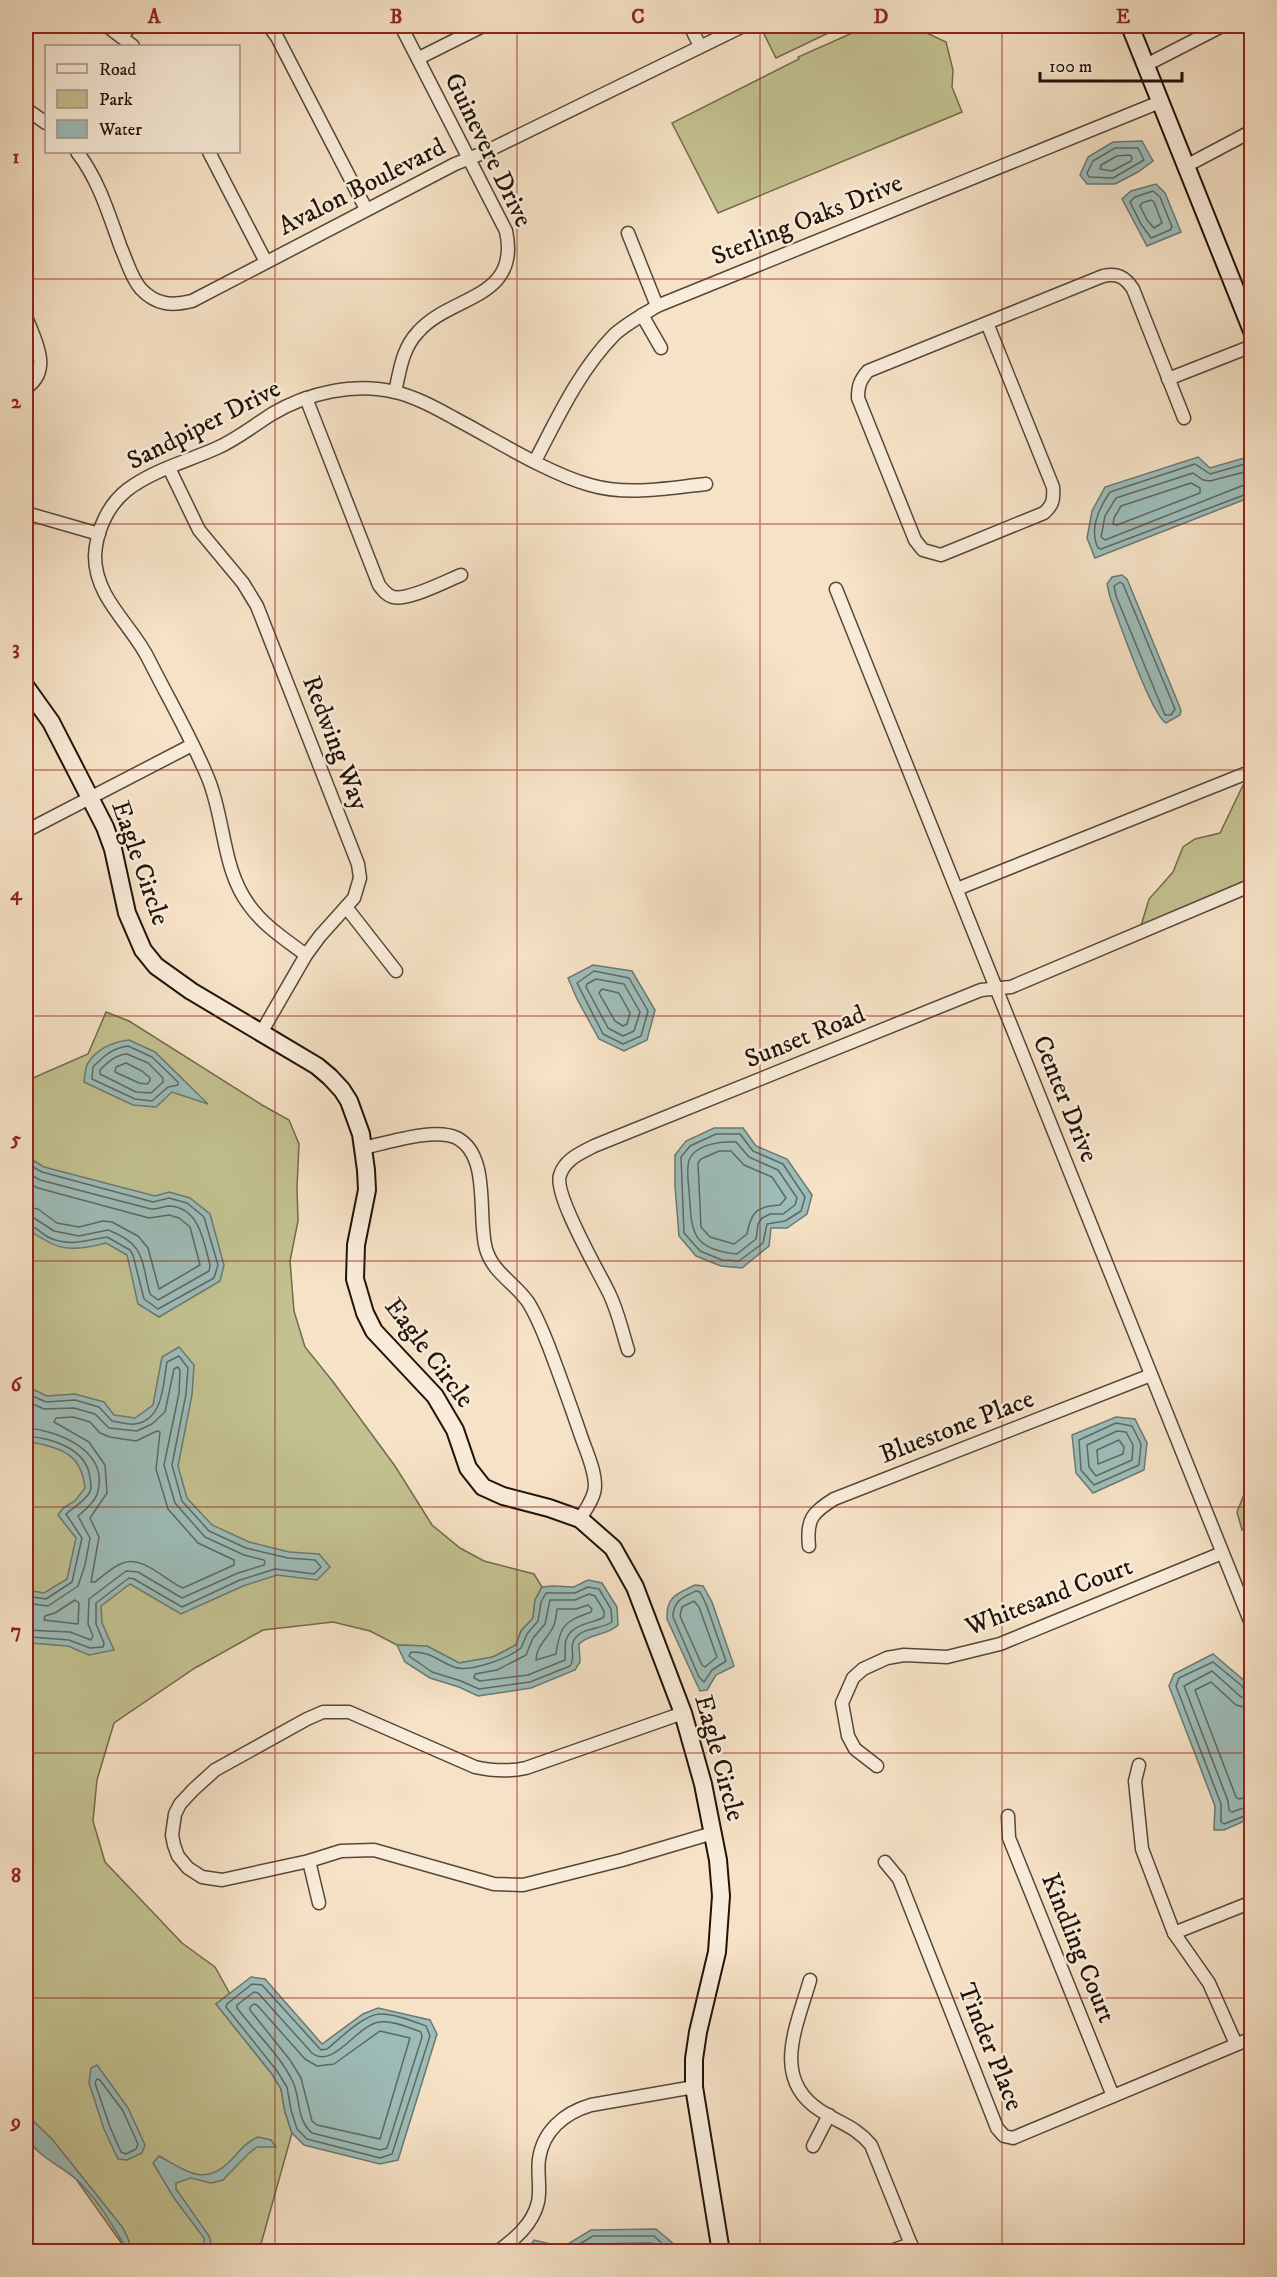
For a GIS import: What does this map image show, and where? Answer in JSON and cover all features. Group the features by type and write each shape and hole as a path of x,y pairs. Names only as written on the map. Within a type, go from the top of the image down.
{"street":[{"path":"107,26 132,45"},
{"path":"122,36 131,26"},
{"path":"269,26 277,37 366,210"},
{"name":"Guinevere Drive","path":"395,392 403,354 409,342 430,321 481,294 494,284 508,259 509,246 506,231 402,26"},
{"path":"419,58 483,26"},
{"path":"690,26 700,46"},
{"name":"Avalon Boulevard","path":"78,153 98,186 131,273 140,288 162,304 178,305 192,301 455,164 743,26"},
{"path":"1130,26 1251,331"},
{"path":"1146,65 1221,26"},
{"name":"Sterling Oaks Drive","path":"535,461 577,383 595,356 616,333 657,306 1160,102"},
{"path":"26,109 45,122"},
{"path":"1186,166 1251,131"},
{"path":"210,153 266,262"},
{"path":"628,233 657,306"},
{"path":"987,323 1053,487 1054,498 1051,507 1044,513 941,555 931,554 923,550 915,540 858,398 858,386 868,371 1103,276 1121,276 1133,289 1184,418"},
{"path":"642,315 661,348"},
{"path":"26,317 40,351 41,362 35,380 26,388"},
{"path":"1168,379 1251,346"},
{"name":"Sandpiper Drive","path":"306,955 266,924 240,892 208,780 145,652 104,594 95,556 99,534 106,515 116,500 143,480 231,441 270,416 306,398 348,390 373,389 395,392 429,404 535,461 589,485 631,491 706,484"},
{"path":"306,398 379,585 386,594 395,598 406,597 461,574"},
{"name":"Redwing Way","path":"169,468 199,530 243,583 257,606 358,864 360,878 358,889 306,955 261,1033"},
{"path":"26,513 99,534"},
{"name":"Center Drive","path":"836,589 1251,1626"},
{"name":"Eagle Circle","path":"26,687 51,722 91,798 113,849 127,913 143,950 156,966 172,979 316,1066 330,1077 349,1101 363,1148 366,1190 365,1208 357,1245 355,1279 364,1313 374,1331 435,1396 455,1430 468,1468 483,1487 503,1496 580,1519 614,1548 628,1571 683,1713 703,1784 718,1860 721,1917 713,1974 698,2032 694,2059 694,2087 721,2252"},
{"path":"26,831 192,745"},
{"path":"957,889 1251,771"},
{"name":"Sunset Road","path":"628,1350 610,1294 566,1209 559,1187 559,1175 571,1159 594,1146 981,990 1011,987 1251,885"},
{"path":"346,907 396,971"},
{"path":"363,1148 438,1134 458,1138 470,1149 477,1163 480,1180 484,1243 489,1260 527,1300 538,1320 560,1374 592,1468 595,1486 592,1498 580,1519"},
{"name":"Bluestone Place","path":"809,1546 810,1520 819,1508 834,1499 1151,1375"},
{"name":"Whitesand Court","path":"877,1766 855,1749 848,1736 842,1703 853,1677 862,1669 887,1658 904,1655 947,1657 1000,1644 1222,1553"},
{"path":"683,1713 526,1768 508,1772 475,1767 349,1712 323,1713 307,1719 215,1770 180,1804 175,1814 172,1835 178,1856 188,1868 202,1877 222,1880 309,1861 341,1851 374,1850 494,1884 524,1885 622,1860 713,1833"},
{"path":"1139,1765 1135,1781 1142,1849 1174,1932 1209,1983 1236,2044"},
{"name":"Kindling Court","path":"1008,1816 1009,1838 1113,2096"},
{"path":"309,1861 319,1903"},
{"name":"Tinder Place","path":"885,1862 899,1879 997,2128 1004,2136 1013,2139 1251,2038"},
{"path":"1174,1932 1251,1902"},
{"path":"810,1980 791,2046 790,2064 794,2080 810,2103 861,2133 871,2145 913,2248 888,2252"},
{"path":"497,2252 516,2237 530,2220 538,2202 539,2160 543,2144 551,2128 577,2109 694,2087"},
{"path":"813,2146 829,2115"},
{"path":"26,2244 32,2252"}],"green space":[{"path":"760,26 843,26 776,58"},
{"path":"868,26 912,26 946,42 953,70 952,87 962,112 718,213 672,123 799,59 798,57"},
{"path":"1251,777 1251,879 1141,926 1149,899 1173,872 1183,847 1195,839 1220,833 1246,779"},
{"path":"106,1012 129,1021 289,1120 299,1144 298,1221 290,1261 294,1311 305,1347 395,1466 432,1525 460,1548 484,1561 534,1574 542,1587 535,1600 533,1618 521,1631 516,1645 493,1657 459,1663 427,1646 397,1645 370,1631 333,1622 263,1630 195,1668 114,1723 97,1780 93,1821 105,1862 182,1943 215,1967 230,1994 216,2004 272,2074 281,2089 292,2133 259,2251 127,2251 76,2179 33,2145 26,2134 26,1081 88,1054"},
{"path":"1251,1477 1251,1525 1242,1530 1237,1512"}],"water":[{"path":"1142,141 1153,161 1138,172 1115,184 1087,184 1080,175 1088,157 1113,142"},
{"path":"1156,184 1165,193 1181,232 1147,246 1122,199 1131,191"},
{"path":"1251,456 1251,497 1095,558 1087,538 1092,511 1105,487 1198,457 1210,468"},
{"path":"1122,575 1127,579 1181,710 1180,715 1166,723 1152,703 1144,685 1110,597 1107,584 1112,577"},
{"path":"593,965 632,971 655,1010 647,1040 624,1051 599,1039 568,978"},
{"path":"129,1040 155,1052 208,1104 172,1092 156,1107 133,1105 84,1082 87,1065 96,1054 111,1044"},
{"path":"714,1128 743,1128 756,1146 787,1159 812,1195 807,1214 787,1228 771,1228 769,1246 742,1268 721,1266 696,1256 679,1236 675,1155 686,1141"},
{"path":"26,1156 44,1167 155,1196 169,1192 190,1198 210,1214 224,1265 220,1281 159,1317 138,1304 127,1255 106,1243 82,1248 63,1248 46,1241 26,1228"},
{"path":"179,1347 194,1365 192,1395 178,1466 187,1498 212,1525 249,1542 289,1552 319,1554 330,1567 317,1580 277,1575 243,1586 181,1614 130,1584 101,1606 102,1623 114,1650 89,1655 68,1646 30,1643 26,1645 26,1590 44,1593 67,1579 76,1538 58,1515 63,1508 75,1501 85,1488 83,1475 73,1458 57,1449 26,1441 26,1386 47,1396 75,1394 104,1402 114,1415 135,1418 153,1405 162,1357"},
{"path":"1116,1417 1135,1419 1147,1443 1144,1470 1093,1493 1076,1473 1072,1435"},
{"path":"588,1580 602,1583 617,1607 618,1625 614,1629 583,1640 579,1644 580,1662 575,1670 531,1688 478,1696 430,1678 405,1662 397,1645 427,1646 459,1663 493,1657 516,1645 521,1631 533,1618 535,1600 542,1587 574,1587"},
{"path":"695,1585 703,1586 712,1602 734,1666 716,1675 707,1690 700,1691 667,1619 668,1605 674,1597"},
{"path":"1213,1654 1247,1683 1251,1693 1251,1818 1224,1830 1214,1830 1215,1806 1169,1686 1174,1674"},
{"path":"251,1977 265,1979 322,2044 363,2014 378,2008 430,2020 437,2034 398,2160 380,2164 304,2145 292,2133 281,2089 272,2074 216,2004"},
{"path":"97,2065 128,2108 145,2145 142,2153 127,2160 118,2159 104,2129 89,2083 91,2068"},
{"path":"26,2114 52,2139 123,2228 129,2241 130,2251 84,2187 34,2147 25,2131"},
{"path":"258,2137 271,2140 276,2147 257,2147 223,2180 211,2183 191,2178 176,2183 176,2189 209,2236 213,2251 204,2251 204,2238 174,2198 153,2163 159,2156 188,2172 205,2175 214,2173 244,2146"},
{"path":"656,2229 675,2245 677,2251 527,2251 534,2240 563,2247 591,2230"}]}
